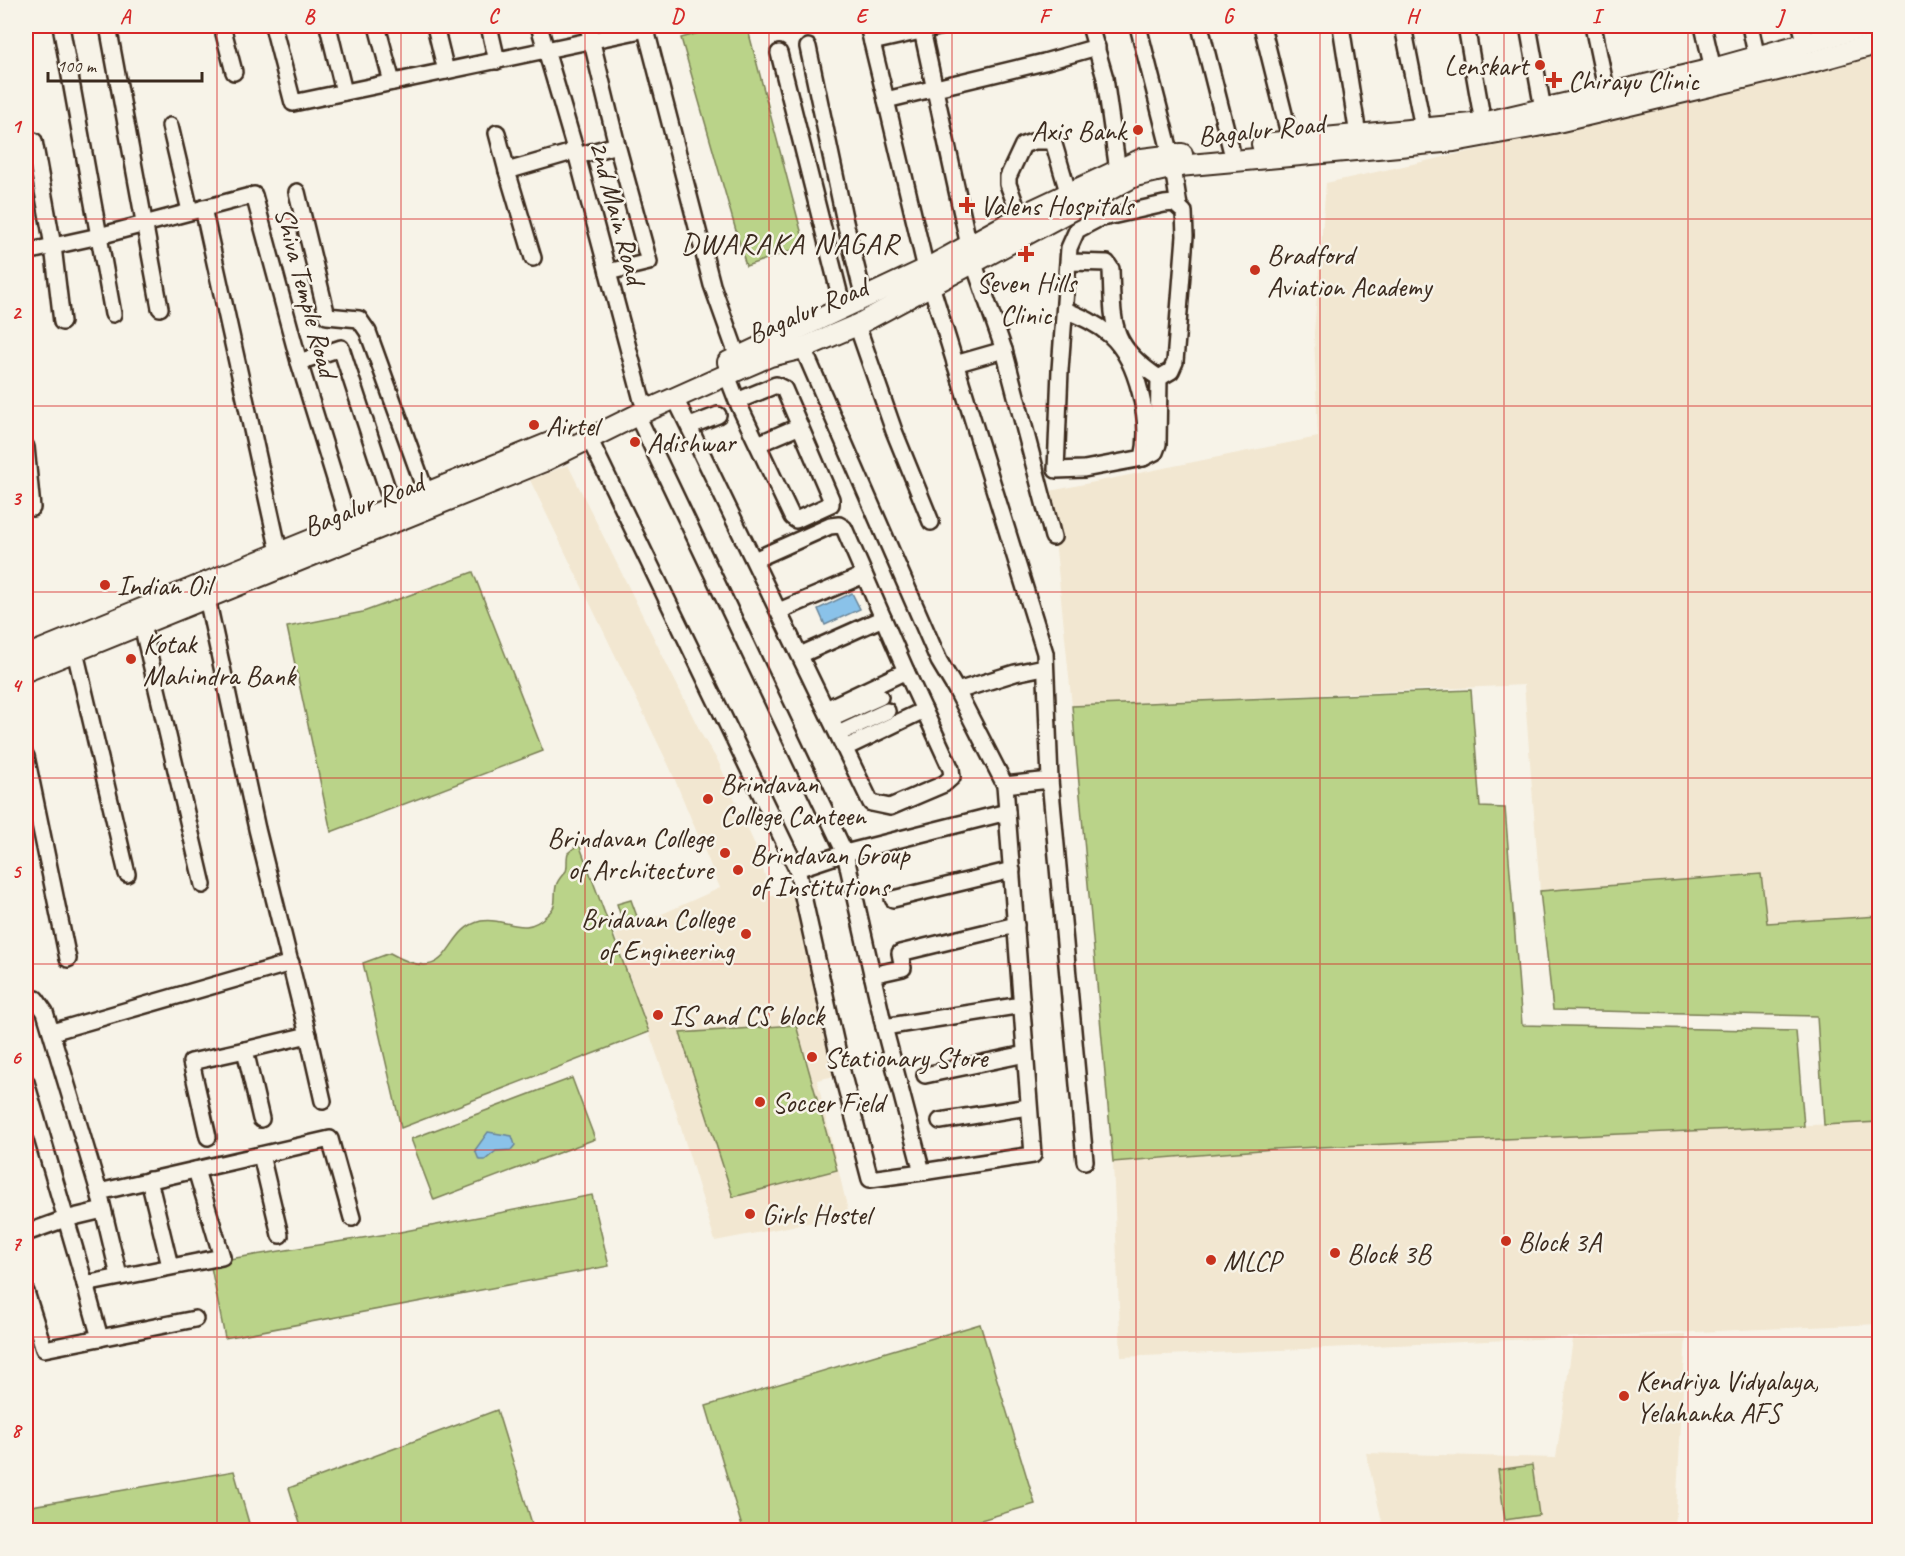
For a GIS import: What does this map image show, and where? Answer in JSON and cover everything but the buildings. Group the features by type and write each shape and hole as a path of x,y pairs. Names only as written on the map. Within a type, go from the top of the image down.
{"main road":[{"name":"Bagalur Road","path":"1172,161 1293,146 1358,135 1483,123 1543,109 1609,102 1713,69 1757,58 1803,35 1869,26"},
{"name":"Bagalur Road","path":"26,656 142,625 429,500 536,450 644,408 735,367 803,348 857,325 928,277 971,253 1104,185 1135,176 1172,161 1231,149 1454,141 1609,102 1815,61 1880,43"},
{"name":"Bagalur Road","path":"971,253 1020,217 1069,203"},
{"name":"Bagalur Road","path":"26,671 73,644 279,552 393,507 429,500 542,462 644,408 675,398 843,308 864,298 928,277"}],"street":[{"path":"61,26 113,314"},
{"path":"108,26 159,308"},
{"path":"222,26 234,72"},
{"path":"273,26 293,104 546,50 590,33 646,27 735,367 737,401 792,517 796,520 827,506 831,499 780,385 737,401"},
{"path":"328,26 344,92"},
{"path":"377,26 392,82"},
{"path":"435,26 446,71"},
{"path":"489,26 497,61"},
{"name":"2nd Main Road","path":"539,26 576,153 644,408 845,853 884,1027 922,1172"},
{"path":"868,26 928,277 1045,653 1050,780 1086,1161"},
{"path":"872,42 943,26"},
{"path":"1090,26 1105,78 1104,185 1098,219"},
{"path":"1138,26 1172,161 1179,206"},
{"path":"1200,26 1231,149"},
{"path":"1262,26 1293,146"},
{"path":"1341,26 1358,135"},
{"path":"1403,26 1423,128"},
{"path":"1466,26 1483,123"},
{"path":"1528,26 1543,109"},
{"path":"1593,26 1609,102"},
{"path":"1703,26 1713,69"},
{"path":"1750,26 1757,58"},
{"path":"922,30 971,253 1004,350 1053,537"},
{"path":"590,33 649,262 608,272"},
{"path":"808,46 845,222 864,298"},
{"path":"886,100 1044,62 1096,47"},
{"path":"779,53 843,308"},
{"path":"170,126 196,209 279,552"},
{"path":"497,133 533,258"},
{"path":"34,141 53,246 62,322"},
{"path":"1020,217 1008,177 1023,145 1028,142 1053,141 1077,230"},
{"path":"507,171 617,145"},
{"path":"297,192 327,316 359,319 368,332 429,500"},
{"name":"Shiva Temple Road","path":"26,252 99,236 254,195 298,362 349,524"},
{"path":"1174,203 1184,212 1185,236 1175,362 1171,370 1160,378 1158,444 1155,452 1143,458 1084,469 1056,470 1060,370 1070,262 1069,248 1077,230 1098,219 1174,203"},
{"path":"1070,262 1107,263 1111,268 1113,323 1131,356 1160,378"},
{"path":"1065,310 1090,320 1112,337 1127,361 1143,403 1146,448 1143,458"},
{"path":"857,325 894,431 931,522"},
{"path":"298,362 341,348 393,507"},
{"path":"589,438 797,869 843,1076 870,1179 1033,1155 1005,785 939,661 803,348"},
{"path":"955,364 1004,350"},
{"path":"675,398 871,802 879,806 890,807 944,784 952,777 951,769 844,528 839,525 830,526 754,560"},
{"path":"690,426 718,415"},
{"path":"758,444 800,426"},
{"path":"26,447 32,508"},
{"path":"779,611 864,575"},
{"path":"207,598 257,828 323,1101"},
{"path":"800,655 883,618"},
{"path":"142,625 203,885"},
{"path":"73,644 127,874"},
{"path":"957,691 1015,673 1044,667"},
{"path":"828,714 906,671"},
{"path":"828,714 884,704 838,734"},
{"path":"845,748 924,710"},
{"path":"26,756 68,959"},
{"path":"1005,785 1050,780"},
{"path":"797,869 845,853 1007,812"},
{"path":"893,899 1012,870"},
{"path":"872,975 903,968 900,953 1016,925"},
{"path":"52,1032 291,963"},
{"path":"26,1001 36,999 45,1012 52,1032 99,1192 119,1276"},
{"path":"884,1027 1022,1005"},
{"path":"208,1137 191,1062 308,1035"},
{"path":"245,1050 261,1119"},
{"path":"925,1075 1025,1054"},
{"path":"26,1082 100,1338"},
{"path":"940,1121 1028,1107"},
{"path":"99,1192 330,1139 352,1218"},
{"path":"261,1155 280,1235"},
{"path":"85,1284 222,1257 196,1170"},
{"path":"149,1180 170,1266"},
{"path":"26,1233 65,1219 103,1210"},
{"path":"26,1292 44,1349 195,1319"}],"shaded area":[{"path":"1879,53 1879,916 1766,923 1761,874 1540,891 1524,685 1072,706 1050,491 1318,437 1314,333 1326,183 1554,133"},
{"name":"Brindavan Group of Institutions","path":"568,465 703,737 718,761 758,852 771,896 797,889 839,1075 817,1080 849,1215 715,1241 672,1098 615,935 720,888 670,768 530,480"},
{"path":"1879,1122 1879,1324 1121,1357 1113,1162 1273,1149"},
{"name":"Kendriya Vidyalaya, Yelahanka AFS","path":"1686,1335 1675,1530 1384,1530 1366,1453 1556,1458 1573,1339"}],"green space":[{"path":"724,26 747,26 805,246 746,266 681,38"},
{"path":"473,572 543,751 331,832 287,627 363,612"},
{"path":"1471,690 1480,807 1505,808 1522,1025 1796,1031 1804,1126 1273,1149 1113,1162 1072,706"},
{"path":"579,844 649,1032 401,1128 363,963 390,953 411,963 426,965 437,962 468,926 481,921 490,920 522,926 538,922 553,908 557,884 567,869 568,853"},
{"path":"1761,874 1767,923 1879,916 1879,1122 1824,1125 1817,1016 1553,1010 1540,891"},
{"path":"631,900 639,922 624,926 617,904"},
{"name":"Soccer Field","path":"796,1025 837,1170 733,1197 680,1033"},
{"path":"572,1078 595,1139 434,1200 411,1139"},
{"path":"592,1195 609,1266 225,1338 210,1262 400,1232"},
{"path":"980,1324 1035,1504 947,1530 743,1530 706,1406"},
{"path":"497,1410 534,1530 302,1530 289,1488"},
{"path":"1532,1465 1539,1515 1505,1520 1498,1470"},
{"path":"234,1471 251,1530 26,1530 26,1507"}],"water":[{"path":"852,593 860,609 825,625 818,609"},
{"path":"488,1132 512,1136 515,1145 511,1150 496,1151 485,1160 479,1160 475,1150"}],"place":[{"name":"Lenskart","path":"1540,65"},
{"name":"Chirayu Clinic","path":"1554,80"},
{"name":"Axis Bank","path":"1138,130"},
{"name":"Valens Hospitals","path":"967,205"},
{"name":"Seven Hills Clinic","path":"1026,254"},
{"name":"Bradford Aviation Academy","path":"1255,270"},
{"name":"Airtel","path":"534,425"},
{"name":"Adishwar","path":"635,442"},
{"name":"Indian Oil","path":"105,585"},
{"name":"Kotak Mahindra Bank","path":"131,659"},
{"name":"Brindavan College Canteen","path":"708,799"},
{"name":"Brindavan College of Architecture","path":"725,853"},
{"name":"Brindavan Group of Institutions","path":"738,870"},
{"name":"Bridavan College of Engineering","path":"746,934"},
{"name":"IS and CS block","path":"658,1015"},
{"name":"Stationary Store","path":"812,1057"},
{"name":"Soccer Field","path":"760,1102"},
{"name":"Girls Hostel","path":"750,1214"},
{"name":"Block 3A","path":"1506,1241"},
{"name":"Block 3B","path":"1335,1253"},
{"name":"MLCP","path":"1211,1260"},
{"name":"Kendriya Vidyalaya, Yelahanka AFS","path":"1624,1396"}],"district":[{"name":"DWARAKA NAGAR","path":"790,243"}]}
